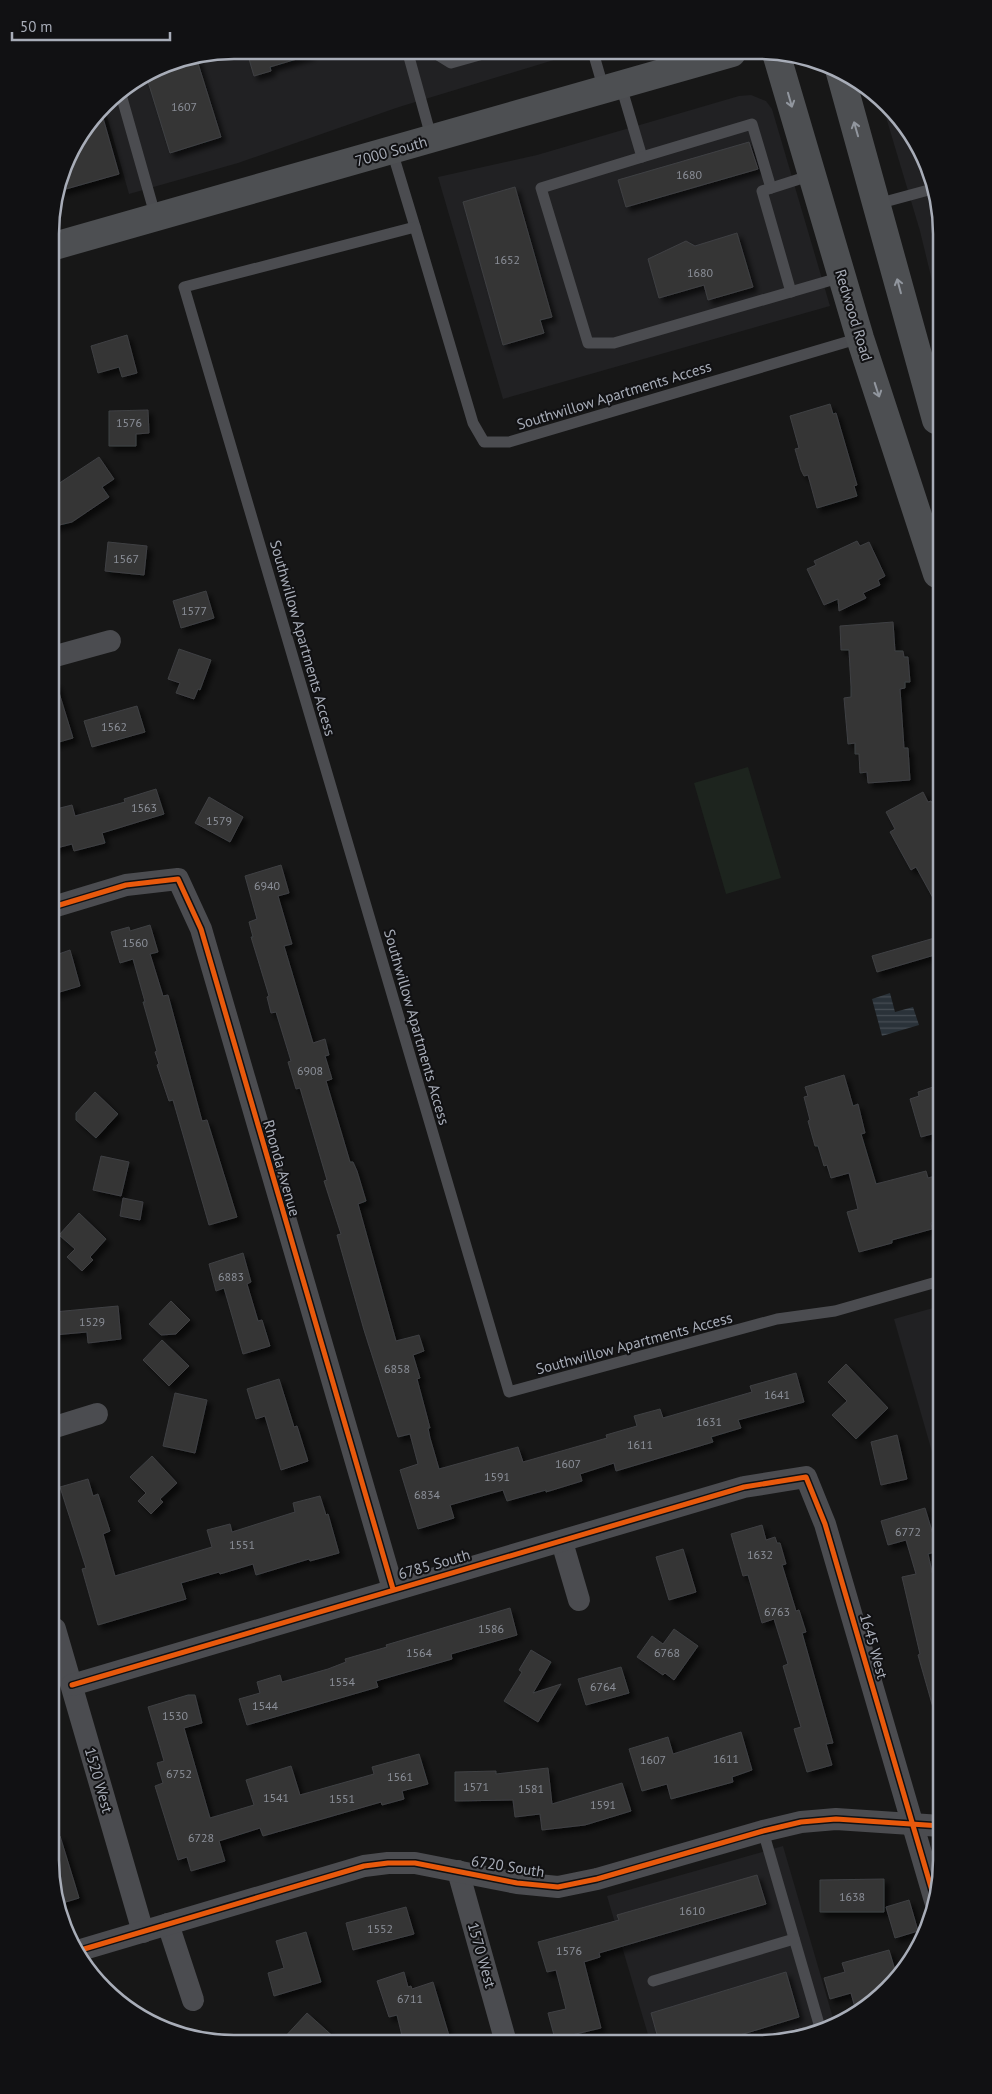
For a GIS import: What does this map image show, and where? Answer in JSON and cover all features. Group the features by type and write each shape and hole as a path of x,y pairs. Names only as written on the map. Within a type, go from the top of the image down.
{"main road":[{"name":"7000 South","path":"59,245 711,59"},
{"name":"Redwood Road","path":"778,60 860,338 933,562"},
{"path":"842,80 933,409"}],"street":[{"path":"59,655 110,641"},
{"name":"Rhonda Avenue","path":"59,904 126,885 178,879 201,929 393,1589"},
{"path":"59,1426 97,1414"},
{"name":"6785 South","path":"72,1685 744,1487 806,1477"},
{"name":"1645 West","path":"806,1477 825,1524 931,1887"},
{"path":"562,1542 579,1600"},
{"name":"1520 West","path":"59,1642 143,1932"},
{"name":"6720 South","path":"83,1949 364,1866 388,1863 415,1863 516,1883 558,1887 597,1879 763,1831 801,1822 836,1819 933,1825"},
{"name":"1570 West","path":"458,1871 504,2035"},
{"path":"168,1924 193,2000"}],"lane":[{"path":"410,59 432,140"},
{"path":"444,59 451,63 465,59"},
{"path":"597,59 612,88 642,157"},
{"path":"122,99 156,218"},
{"path":"771,188 752,124 541,188 588,343 614,343 842,277"},
{"path":"392,151 415,227"},
{"path":"791,292 762,191 812,175"},
{"path":"877,204 928,190"},
{"name":"Southwillow Apartments Access","path":"860,338 509,442 484,442 473,424 415,227 184,287 509,1392 777,1319 835,1311 933,1282"},
{"path":"763,1831 818,2024"},
{"path":"653,1981 794,1939"}],"shaded area":[{"path":"222,59 557,59 399,107 238,163 129,194 106,114 136,88 177,68"},
{"path":"751,95 766,101 772,109 830,306 503,399 438,177 537,155 739,96"},
{"path":"885,113 910,146 927,188 932,211 933,285 920,231"},
{"path":"748,767 781,878 726,894 694,783"},
{"path":"890,993 895,1012 913,1007 919,1025 882,1036 872,999"},
{"path":"933,1308 933,1456 894,1319"},
{"path":"783,1846 833,2018 804,2029 781,2034 648,2035 607,1896"}],"building":[{"path":"249,59 297,59 270,67 271,71 254,76"},
{"path":"198,63 221,137 170,153 148,81 177,68"},
{"path":"103,117 119,174 65,189 72,167 82,146"},
{"path":"749,142 758,169 626,207 618,180"},
{"path":"515,187 552,317 540,320 544,333 503,345 463,202"},
{"path":"737,233 753,287 708,300 704,285 659,298 648,259 686,241 695,246"},
{"path":"127,335 137,373 122,377 119,367 98,373 91,346"},
{"path":"830,404 833,414 836,413 857,485 854,486 857,496 817,508 808,475 804,476 801,470 795,449 799,448 790,416"},
{"path":"148,410 149,433 136,434 136,446 109,446 109,411"},
{"path":"99,457 114,479 102,487 109,497 72,522 59,525 59,483"},
{"path":"857,541 860,546 869,542 885,576 878,580 880,585 863,593 866,598 839,611 838,599 824,605 807,569 816,565 814,561"},
{"path":"108,542 147,546 144,575 105,571"},
{"path":"206,591 214,618 181,628 173,601"},
{"path":"893,622 895,651 903,651 904,657 908,657 910,682 905,682 905,688 900,689 904,748 908,748 910,780 868,783 867,772 860,773 859,754 855,754 855,743 848,744 844,698 851,697 849,650 841,650 840,626"},
{"path":"179,649 211,660 200,690 198,689 194,699 176,693 180,683 168,679"},
{"path":"59,693 73,738 59,742"},
{"path":"137,706 145,732 92,747 84,721"},
{"path":"156,789 164,814 102,833 105,843 74,851 72,844 59,847 59,808 72,805 75,816 125,802 124,799"},
{"path":"923,792 928,802 931,801 933,804 933,898 916,867 911,870 890,832 895,829 886,812"},
{"path":"209,797 243,817 230,842 195,823"},
{"path":"281,865 289,893 278,896 292,944 284,946 313,1043 325,1039 329,1055 325,1056 332,1079 326,1081 350,1162 353,1162 357,1171 366,1201 358,1204 396,1341 419,1335 424,1351 413,1355 420,1378 417,1379 430,1428 428,1428 430,1438 439,1469 518,1447 523,1462 607,1438 606,1435 637,1426 634,1416 660,1409 663,1418 752,1392 750,1386 796,1373 804,1402 738,1420 741,1428 711,1437 713,1442 616,1471 614,1463 580,1474 582,1481 546,1492 546,1490 507,1501 503,1490 450,1505 454,1518 418,1529 400,1470 418,1464 410,1434 398,1437 364,1330 337,1235 341,1234 324,1181 327,1180 300,1088 296,1089 288,1062 291,1061 276,1012 271,1013 267,997 269,996 251,937 253,937 249,922 257,919 245,876"},
{"path":"150,925 158,952 150,954 163,996 168,995 202,1121 207,1120 237,1217 209,1225 173,1100 169,1101 157,1065 159,1064 155,1052 157,1051 133,959 120,963 111,932 129,927 130,931"},
{"path":"933,938 933,955 877,972 872,956"},
{"path":"70,950 80,986 59,992 59,954"},
{"path":"844,1075 853,1106 858,1104 865,1133 861,1134 876,1184 926,1171 928,1178 933,1177 932,1229 892,1240 892,1243 859,1252 847,1212 858,1209 849,1173 831,1178 827,1165 824,1166 818,1146 815,1146 808,1121 810,1120 804,1097 808,1096 805,1087"},
{"path":"933,1087 933,1134 921,1137 910,1099 919,1096 918,1092"},
{"path":"95,1092 118,1114 96,1138 76,1120 76,1113"},
{"path":"101,1156 129,1162 121,1196 93,1190"},
{"path":"123,1198 143,1202 140,1220 120,1216"},
{"path":"79,1213 106,1239 90,1257 93,1260 82,1271 67,1257 75,1249 59,1235"},
{"path":"243,1253 251,1282 247,1284 258,1321 262,1320 270,1346 243,1354 224,1288 216,1291 209,1264"},
{"path":"171,1301 190,1320 176,1334 161,1335 149,1324"},
{"path":"118,1306 121,1339 88,1343 87,1332 59,1335 59,1312"},
{"path":"162,1340 189,1366 169,1386 143,1360"},
{"path":"846,1364 888,1408 856,1439 832,1415 847,1401 828,1382"},
{"path":"279,1379 294,1427 297,1426 308,1461 281,1470 265,1416 256,1419 247,1389"},
{"path":"175,1393 207,1400 195,1453 163,1446"},
{"path":"897,1435 907,1479 881,1485 871,1442"},
{"path":"152,1456 177,1483 160,1499 163,1502 151,1514 138,1501 146,1493 130,1477"},
{"path":"88,1479 93,1496 98,1494 110,1531 103,1534 115,1576 212,1547 207,1530 230,1524 232,1532 295,1512 293,1503 320,1496 326,1515 328,1514 339,1553 310,1561 309,1559 256,1575 253,1564 181,1583 186,1599 98,1625 82,1569 86,1568 60,1487"},
{"path":"925,1508 933,1534 933,1552 928,1554 933,1576 933,1708 918,1655 920,1654 902,1577 916,1574 906,1540 888,1545 881,1521"},
{"path":"762,1525 766,1540 775,1537 777,1543 780,1543 786,1564 782,1565 796,1611 799,1610 806,1632 802,1633 833,1743 826,1744 832,1765 807,1772 794,1729 801,1727 783,1666 788,1664 774,1619 762,1623 748,1575 743,1576 731,1534"},
{"path":"683,1549 696,1592 669,1600 656,1557"},
{"path":"510,1608 517,1635 451,1654 452,1659 376,1681 378,1687 247,1725 239,1699 260,1693 257,1682 280,1675 282,1682 328,1669 346,1662 345,1659 387,1647 386,1645"},
{"path":"674,1629 698,1646 674,1680 665,1673 663,1675 637,1657 652,1636 663,1644"},
{"path":"531,1650 551,1662 533,1693 561,1684 538,1722 504,1701 522,1672 519,1670"},
{"path":"621,1667 629,1693 586,1705 578,1679"},
{"path":"188,1695 195,1695 202,1723 184,1728 210,1818 254,1805 246,1780 291,1766 300,1795 374,1774 372,1767 419,1754 428,1784 402,1791 404,1799 382,1805 381,1802 263,1836 260,1828 219,1841 225,1861 191,1871 187,1857 178,1860 155,1786 163,1783 157,1763 164,1761 148,1707"},
{"path":"741,1732 752,1770 732,1777 733,1782 671,1799 667,1784 642,1791 629,1749 668,1737 673,1754"},
{"path":"548,1768 552,1804 622,1783 631,1811 585,1825 542,1830 540,1814 515,1817 513,1800 455,1801 455,1772 496,1771 496,1774"},
{"path":"59,1836 79,1898 64,1902 60,1883"},
{"path":"757,1875 766,1904 599,1953 600,1957 584,1962 601,2028 572,2035 554,2035 548,2013 566,2009 556,1970 547,1972 538,1942 619,1920 617,1915"},
{"path":"884,1879 884,1912 820,1912 820,1880"},
{"path":"909,1900 918,1931 895,1938 886,1907"},
{"path":"406,1907 414,1934 353,1950 346,1923"},
{"path":"306,1932 321,1982 274,1996 268,1973 284,1968 276,1941"},
{"path":"889,1950 895,1970 874,1992 855,2007 851,1993 830,1999 824,1978 845,1972 842,1963"},
{"path":"404,1972 408,1987 411,1986 412,1989 433,1982 449,2035 402,2035 397,2015 389,2017 377,1981"},
{"path":"786,1972 799,2017 740,2035 657,2035 651,2013"},
{"path":"307,2013 331,2035 287,2035"}],"cycle path":[{"path":"59,905 126,885 178,879 201,929 393,1589"},
{"path":"72,1685 744,1487 806,1477 825,1524 931,1887"},
{"path":"83,1949 364,1866 388,1863 415,1863 517,1883 558,1887 597,1879 763,1831 801,1822 836,1819 933,1825"}]}
